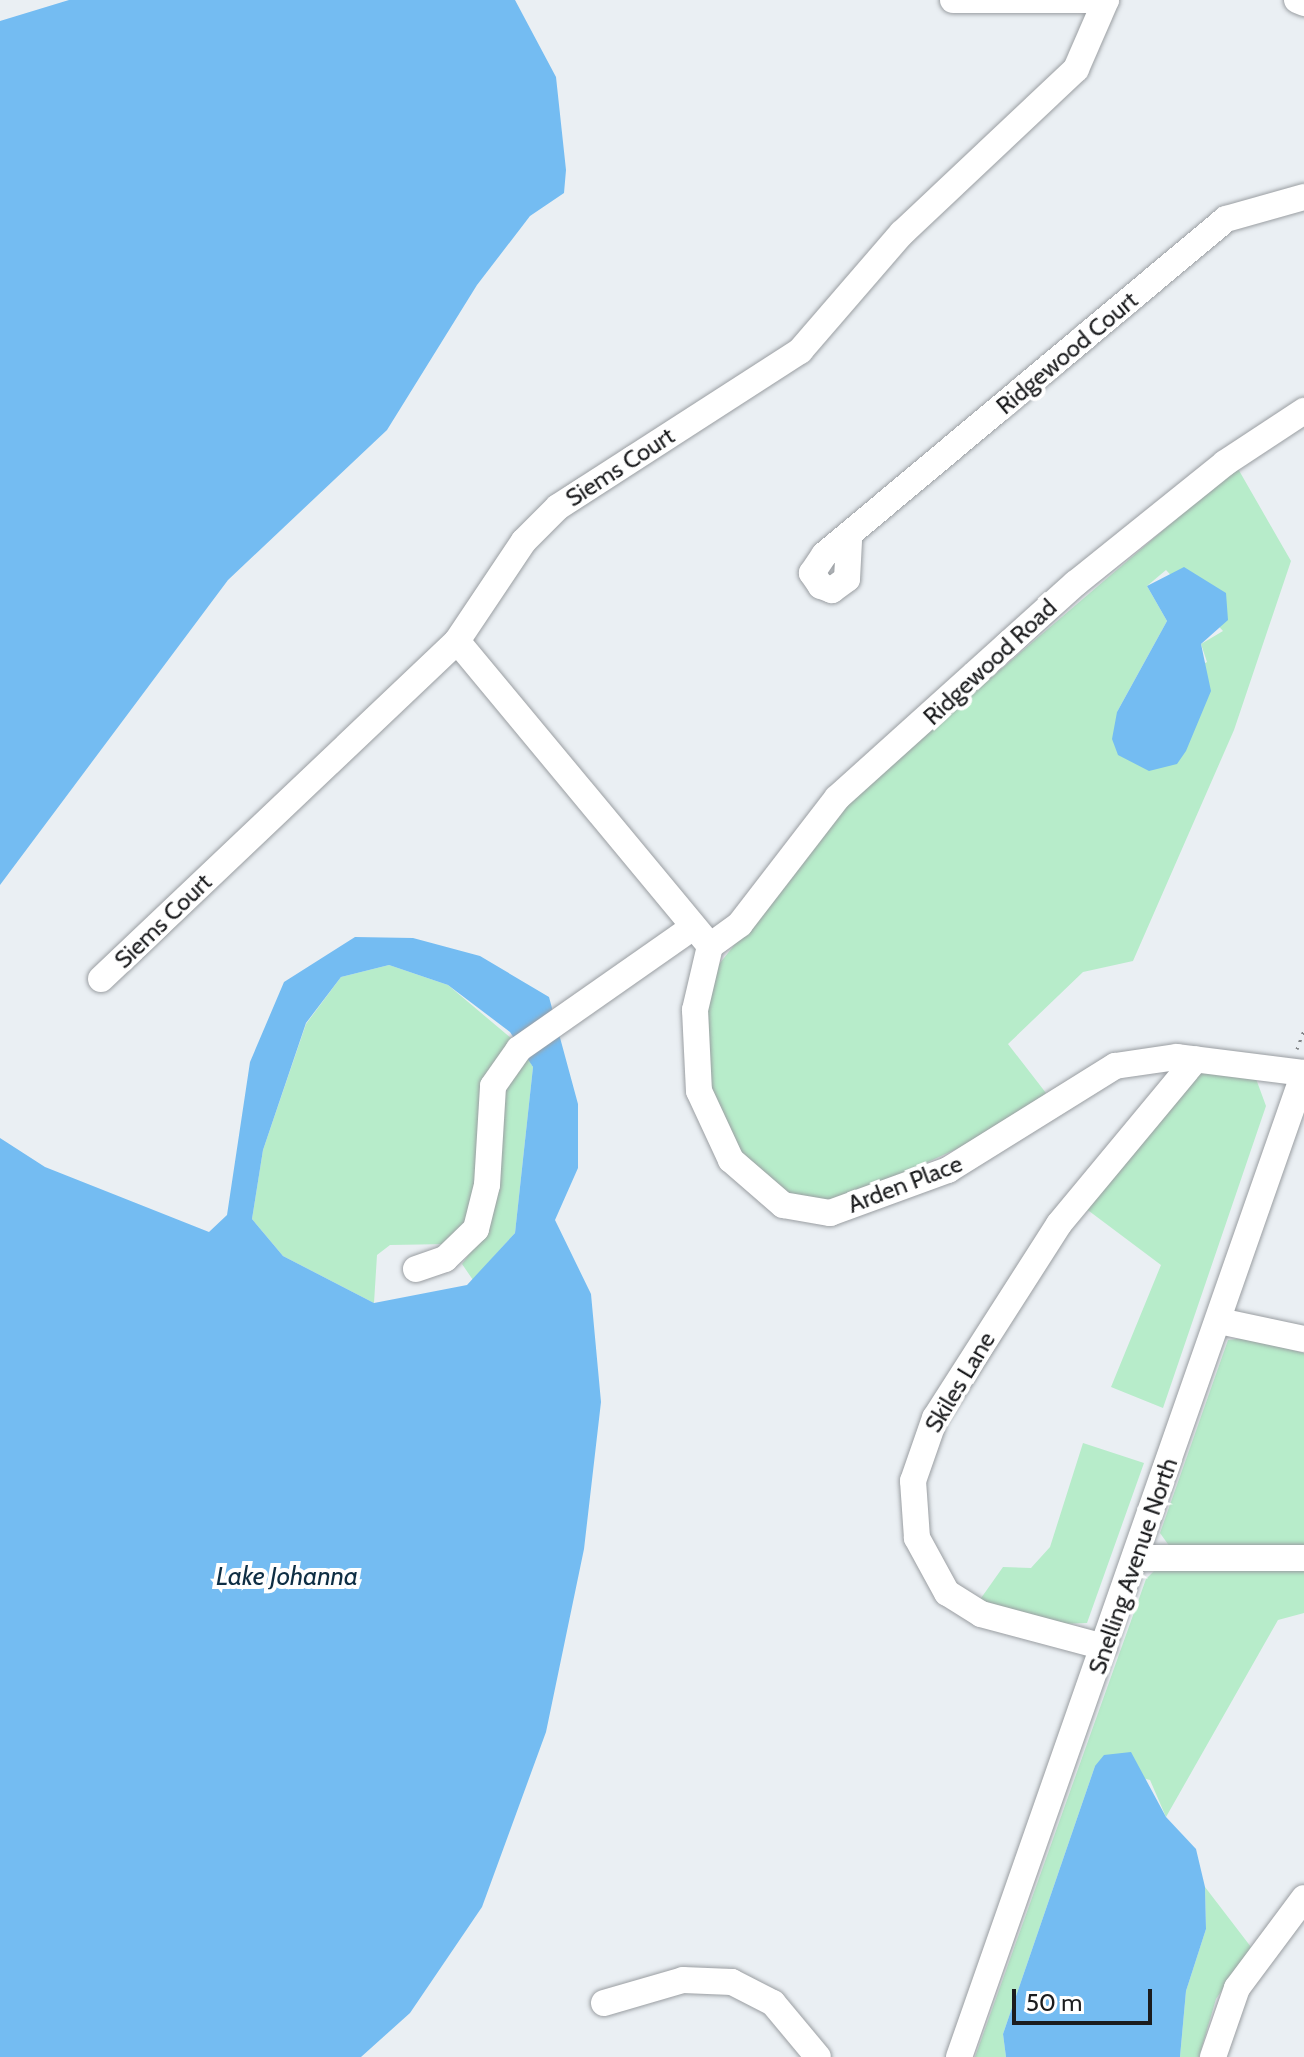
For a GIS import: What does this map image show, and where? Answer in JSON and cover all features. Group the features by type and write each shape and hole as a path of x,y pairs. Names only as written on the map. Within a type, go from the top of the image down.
{"street":[{"path":"953,0 1106,0"},
{"name":"Siems Court","path":"101,979 457,641 524,541 558,507 771,373 820,331 902,233 1076,69 1106,0"},
{"path":"1297,0 1304,3"},
{"name":"Ridgewood Court","path":"849,541 1226,219 1304,197"},
{"name":"Ridgewood Road","path":"416,1269 445,1259 476,1229 487,1185 493,1086 519,1049 560,1020 701,936 740,924 837,798 1076,583 1225,463 1304,411"},
{"path":"457,641 701,936"},
{"name":"Arden Place","path":"701,936 695,1010 699,1091 711,1128 741,1174 796,1211 830,1213 948,1170 1115,1066 1196,1059 1304,1073"},
{"name":"Skiles Lane","path":"1104,1647 981,1614 947,1593 917,1538 913,1481 935,1418 1059,1224 1196,1059"},
{"name":"Snelling Avenue North","path":"959,2057 1304,1073"},
{"path":"1219,1321 1304,1339"},
{"path":"1136,1558 1304,1558"},
{"path":"1213,2057 1237,1988 1304,1898"},
{"path":"604,2003 683,1980 732,1982 773,2003 818,2057"}],"path":[{"path":"1300,1043 1304,1030"}],"green space":[{"path":"1237,467 1291,561 1234,730 1133,961 1083,972 1008,1044 1046,1093 1007,1126 862,1192 832,1201 781,1194 734,1148 708,1086 706,999 716,968 853,796","holes":["1166,570 1223,631 1201,644 1207,662 1117,712 1167,621 1147,586"]},
{"path":"389,965 448,985 518,1044 510,1052 480,1206 449,1244 390,1245 377,1255 374,1303 283,1256 252,1219 263,1150 306,1024 341,977"},
{"path":"524,1052 533,1067 515,1233 473,1280 462,1264 482,1236 495,1106"},
{"path":"1201,1071 1255,1076 1266,1106 1163,1408 1111,1387 1161,1265 1085,1208"},
{"path":"1245,1338 1304,1353 1304,1547 1170,1547 1160,1533 1228,1340"},
{"path":"1083,1443 1144,1463 1087,1623 1060,1624 979,1601 1003,1567 1031,1568 1050,1547"},
{"path":"1304,1569 1304,1613 1278,1620 1166,1817 1150,1780 1095,1766 1003,2034 1006,2057 975,2057 1146,1579 1155,1570"},
{"path":"1205,1887 1251,1947 1216,1999 1199,2057 1180,2057 1186,1991 1206,1929"}],"water":[{"path":"69,0 515,0 556,77 566,170 564,193 530,216 477,285 387,430 228,580 0,885 0,21"},
{"path":"1184,567 1226,593 1228,620 1201,644 1211,691 1186,751 1177,764 1149,771 1118,755 1112,739 1117,712 1167,621 1147,586"},
{"name":"Lake Johanna","path":"355,937 413,938 480,956 549,997 578,1104 578,1168 555,1220 591,1294 601,1402 584,1549 546,1732 482,1907 410,2013 361,2057 0,2057 0,1138 45,1167 209,1232 227,1215 250,1062 284,982","holes":["389,965 448,985 510,1032 533,1067 515,1233 467,1285 374,1303 283,1256 252,1219 263,1150 306,1023 341,977"]},
{"path":"1131,1752 1166,1817 1196,1849 1205,1887 1206,1929 1186,1991 1180,2057 1006,2057 1003,2034 1095,1766 1104,1755"}]}
